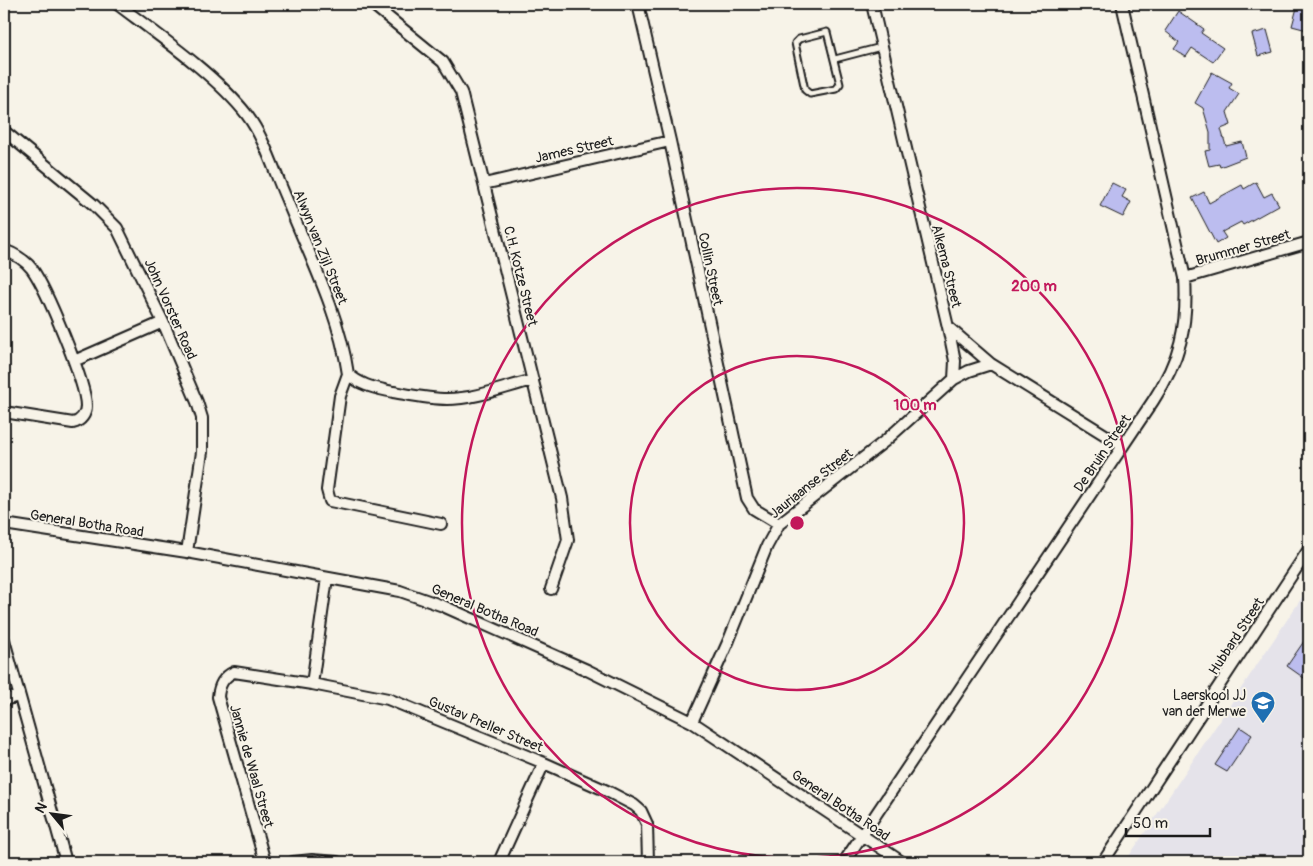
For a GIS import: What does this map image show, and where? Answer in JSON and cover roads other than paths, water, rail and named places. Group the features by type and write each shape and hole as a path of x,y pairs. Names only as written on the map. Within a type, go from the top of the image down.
{"street":[{"name":"Alwyn van Zijl Street","path":"118,4 231,97 250,120 263,144 333,313 344,349 348,374"},
{"name":"C.H. Kotze Street","path":"372,4 438,58 450,71 461,92 533,380 567,526 568,540 551,589"},
{"name":"Collin Street","path":"638,4 670,141 747,498 754,509 780,524"},
{"name":"Alkema Street","path":"872,4 948,327 991,364 1123,446"},
{"name":"De Bruin Street","path":"844,862 1168,378 1178,356 1184,322 1185,278 1122,4"},
{"name":"John Vorster Road","path":"4,131 94,205 117,228 163,322 202,418 202,452 187,552"},
{"name":"James Street","path":"484,184 670,141"},
{"name":"Brummer Street","path":"1185,278 1309,242"},
{"path":"4,250 20,258 33,271 74,361 82,382 86,406 80,420 64,423 4,412"},
{"path":"74,361 163,322"},
{"path":"948,327 955,361 954,379"},
{"name":"Jauriaanse Street","path":"692,722 729,640 766,546 780,524 885,441 954,379 977,368 991,364"},
{"path":"441,524 330,501 327,490 340,396 348,374 365,386 433,399 468,397 533,380"},
{"name":"General Botha Road","path":"4,524 187,552 400,591 443,606 587,670 692,722 902,862"},
{"name":"Hubbard Street","path":"1103,862 1309,549"},
{"path":"312,684 327,578"},
{"path":"4,640 18,696 66,862"},
{"name":"Jannie de Waal Street","path":"265,862 218,698 218,690 223,680 234,672 312,684"},
{"name":"Gustav Preller Street","path":"312,684 388,700 544,763 634,805 641,811 646,824 648,862"},
{"path":"4,700 18,696"},
{"path":"499,862 544,763"},
{"path":"293,862 312,860 337,862"}],"lane":[{"path":"827,32 835,59 840,83 838,88 813,94 807,93 794,46 796,42 827,32"},
{"path":"835,59 881,47"}],"place":[{"name":"Laerskool JJ van der Merwe","path":"1263,724"}]}
